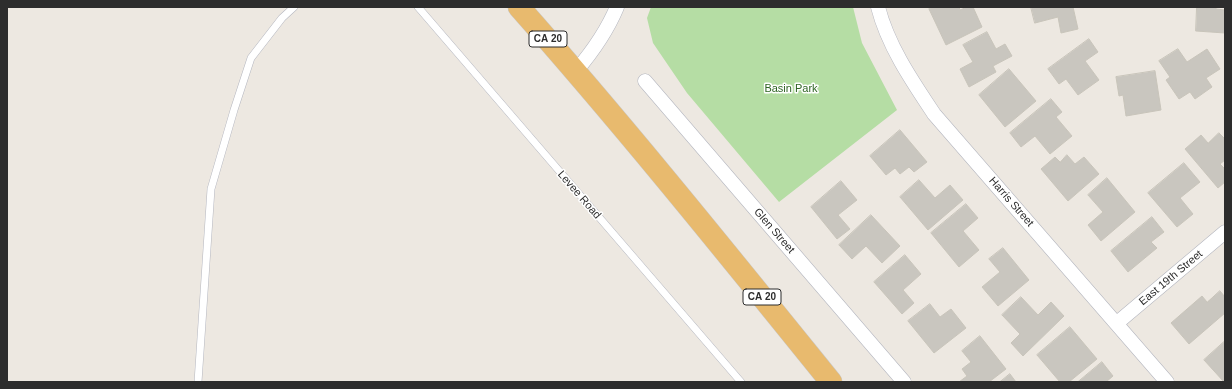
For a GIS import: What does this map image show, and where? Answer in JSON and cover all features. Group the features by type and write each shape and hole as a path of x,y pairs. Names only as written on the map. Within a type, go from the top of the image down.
{"highway":[{"name":"CA 20","path":"519,7 576,71 694,212 831,382"}],"street":[{"path":"576,71 594,50 611,22 617,7"},
{"name":"Harris Street","path":"878,7 891,42 912,80 934,114 1167,382"},
{"name":"Glen Street","path":"645,81 904,382"},
{"name":"East 19th Street","path":"1117,324 1225,232"}],"lane":[{"path":"198,382 211,190 251,58 282,18 294,7"},
{"name":"Levee Road","path":"418,7 741,382"}],"green space":[{"name":"Basin Park","path":"651,7 853,7 862,43 897,110 779,202 687,93 653,43 647,18"}],"building":[{"path":"932,7 959,7 960,10 967,7 973,7 982,27 946,45 929,9"},
{"path":"1031,7 1073,7 1078,29 1061,33 1058,17 1035,23"},
{"path":"1197,7 1216,7 1216,9 1225,10 1225,33 1196,31"},
{"path":"987,32 996,49 1005,44 1012,56 993,66 996,72 969,87 960,69 973,62 963,45"},
{"path":"1089,39 1098,52 1085,61 1099,80 1078,95 1066,79 1059,84 1048,69"},
{"path":"1178,49 1187,62 1207,49 1220,69 1206,78 1212,87 1195,99 1190,92 1179,99 1166,80 1170,77 1159,61"},
{"path":"1009,69 1036,101 1005,127 979,95"},
{"path":"1155,71 1161,110 1126,116 1123,95 1119,96 1116,77"},
{"path":"1051,99 1062,112 1056,117 1072,136 1050,154 1035,136 1021,147 1010,133"},
{"path":"900,130 927,162 914,172 909,167 900,174 895,168 886,175 870,156"},
{"path":"1219,133 1225,139 1225,160 1220,164 1225,169 1225,182 1218,188 1185,149 1201,135 1208,143"},
{"path":"1067,155 1075,164 1084,157 1099,174 1068,201 1041,169 1055,157 1060,162"},
{"path":"1184,163 1200,182 1180,198 1193,214 1177,227 1148,193"},
{"path":"1107,178 1135,212 1101,241 1088,225 1103,212 1088,195"},
{"path":"919,180 935,198 950,185 963,200 928,230 900,197"},
{"path":"841,181 857,200 838,215 850,229 837,239 811,207"},
{"path":"966,204 978,218 963,231 979,250 959,267 931,233"},
{"path":"871,215 900,246 882,263 866,246 852,259 839,245"},
{"path":"1152,217 1164,232 1151,242 1157,248 1128,272 1111,251"},
{"path":"1003,248 1029,280 998,306 982,287 1000,272 989,259"},
{"path":"905,255 921,274 903,290 914,303 902,314 874,282"},
{"path":"1220,291 1225,297 1225,313 1189,344 1171,323 1202,296 1207,302"},
{"path":"1021,297 1038,315 1051,302 1064,316 1023,356 1011,343 1020,334 1002,315"},
{"path":"930,304 940,317 951,309 966,328 934,353 908,321"},
{"path":"1070,327 1097,359 1069,382 1060,382 1037,355"},
{"path":"980,336 1006,369 989,382 959,382 967,376 962,369 971,362 962,351"},
{"path":"1225,341 1225,382 1224,382 1204,360"},
{"path":"1102,362 1113,376 1106,382 1078,382"},
{"path":"1010,374 1016,382 1000,382"}]}
